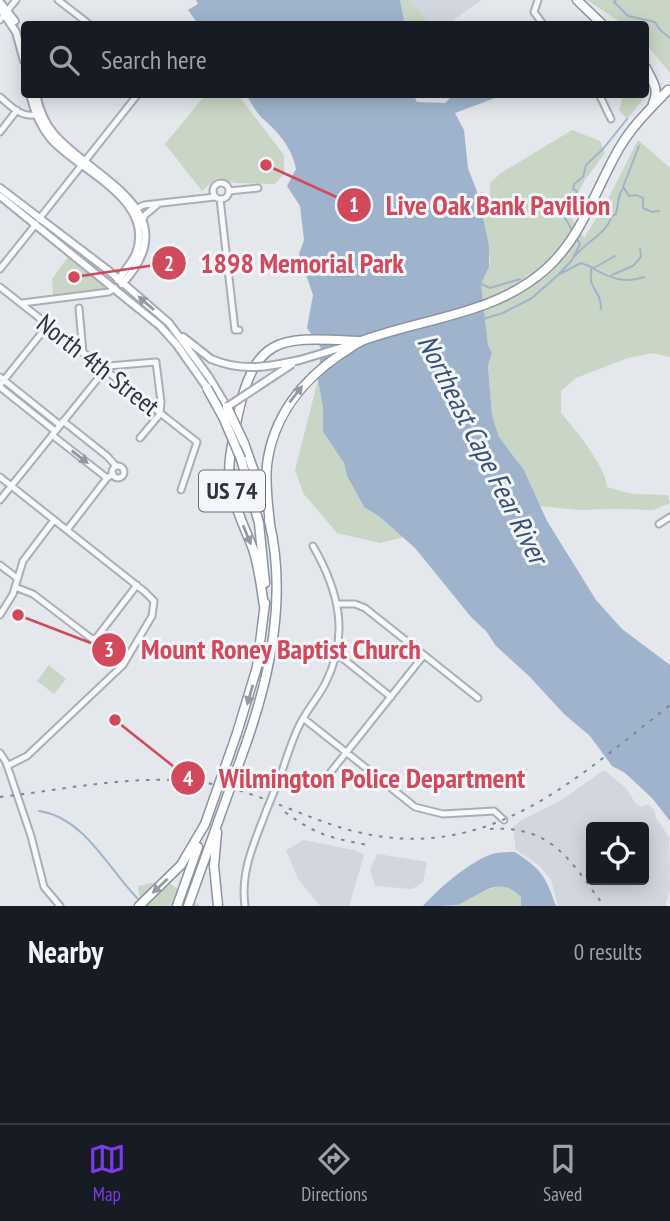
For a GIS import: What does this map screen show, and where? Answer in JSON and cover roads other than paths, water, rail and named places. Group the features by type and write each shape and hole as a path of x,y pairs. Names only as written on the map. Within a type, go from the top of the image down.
{"highway":[{"path":"577,0 599,21"},
{"name":"US 74","path":"188,906 263,690 273,637 276,573 266,476 269,456 281,419 300,389 327,363 361,341 479,307 517,291 558,258 584,221 619,149 649,110 669,91 649,71"},
{"path":"649,74 657,91 649,110"},
{"name":"US 74","path":"177,906 257,667 264,606 257,563 234,501 229,476 231,447 249,374 268,351 288,342 307,339 361,341"},
{"path":"207,388 241,459 259,523 265,571 264,606"},
{"path":"227,407 254,466 270,524"},
{"path":"218,906 214,866 219,818"},
{"path":"139,906 181,865 205,824"}],"main road":[{"path":"0,2 3,13 16,32 21,50"},
{"path":"3,13 21,38"},
{"path":"32,98 38,114 55,136 84,163 125,194 143,220 145,241 141,255 114,288"},
{"path":"36,98 38,114"},
{"path":"0,188 160,326 207,388 227,407"},
{"path":"0,196 121,281 212,359 234,367 247,368 300,360"},
{"path":"121,281 138,247 135,209"},
{"path":"169,323 209,377 227,407"},
{"name":"US 74","path":"300,360 361,341"},
{"path":"227,407 300,360"}],"street":[{"path":"3,13 16,0"},
{"path":"58,0 85,21"},
{"path":"538,0 534,12 541,21"},
{"path":"0,97 29,117 38,114"},
{"path":"0,270 135,98"},
{"path":"600,98 611,119"},
{"path":"0,132 17,110"},
{"path":"196,199 219,183 227,186 229,191"},
{"path":"213,188 218,198 232,275 237,330"},
{"path":"229,191 258,188"},
{"path":"135,209 144,205 218,198 227,196 229,191"},
{"path":"143,220 148,211 161,204"},
{"name":"North 4th Street","path":"0,287 197,442 181,490"},
{"path":"20,303 108,292 114,288"},
{"path":"79,309 83,353"},
{"path":"1,382 47,325"},
{"path":"0,500 108,366 156,362 160,414 140,439"},
{"path":"1,382 120,464 124,470 123,476 110,476 54,433 1,382"},
{"path":"67,530 120,464"},
{"path":"0,477 137,585 153,601 152,616 123,665 27,755 7,766"},
{"path":"659,524 670,517"},
{"path":"0,615 15,587 28,553 54,520"},
{"path":"245,906 243,891 247,864 303,718 326,681 336,653 338,604 331,579 313,546"},
{"path":"0,565 17,578"},
{"path":"15,587 33,594 92,639 97,637 137,585"},
{"path":"338,604 355,604 365,608 478,698"},
{"path":"98,645 123,665"},
{"path":"336,653 391,697"},
{"path":"322,783 425,655"},
{"path":"303,718 407,801 421,809 451,814 489,810 498,813 505,820"},
{"path":"0,753 31,836 44,887 60,906"}],"water":[{"path":"196,0 400,0 404,21 196,21 188,10 198,4"},
{"name":"Northeast Cape Fear River","path":"248,98 415,98 417,102 445,103 450,98 495,98 455,113 464,130 468,168 482,205 489,246 489,267 481,284 488,345 492,353 488,366 492,415 499,437 524,470 547,521 596,600 622,629 670,665 670,821 652,798 625,773 612,766 590,736 496,646 415,548 380,517 364,507 347,476 344,463 323,432 323,408 318,380 321,348 307,328 313,295 299,254 304,240 300,206 287,186 296,169 284,140 260,116"},
{"path":"515,852 542,874 556,906 521,906 521,897 513,890 497,887 457,905 423,906 474,863 492,854"}],"waterway":[{"path":"616,0 614,2 628,16 655,22 670,38"},
{"path":"573,232 564,216 577,191 573,189 574,184 583,177 586,165 627,119"},
{"path":"623,187 639,146"},
{"path":"575,256 601,233 616,214 619,196 624,188 629,196 643,198 643,208 652,212 659,211"},
{"path":"573,258 580,244 576,237"},
{"path":"612,275 633,266 641,257 640,249"},
{"path":"483,319 503,313 532,298 558,275 581,263 594,268 615,256"},
{"path":"559,274 572,260"},
{"path":"591,269 591,281 601,309"},
{"path":"594,269 618,279 644,277"},
{"path":"481,284 490,288 520,279"},
{"path":"39,811 56,816 83,835 140,901"}],"railway":[{"path":"0,797 104,783 181,780 244,792 353,831 401,838 445,836 487,826 525,809 598,762 670,705"},
{"path":"285,812 324,834 368,845"},
{"path":"490,829 512,829 545,840 570,861 604,906"}],"place":[{"name":"Live Oak Bank Pavilion","path":"266,165"},
{"name":"1898 Memorial Park","path":"74,277"},
{"name":"Mount Roney Baptist Church","path":"18,615"},
{"name":"Wilmington Police Department","path":"115,720"}]}
